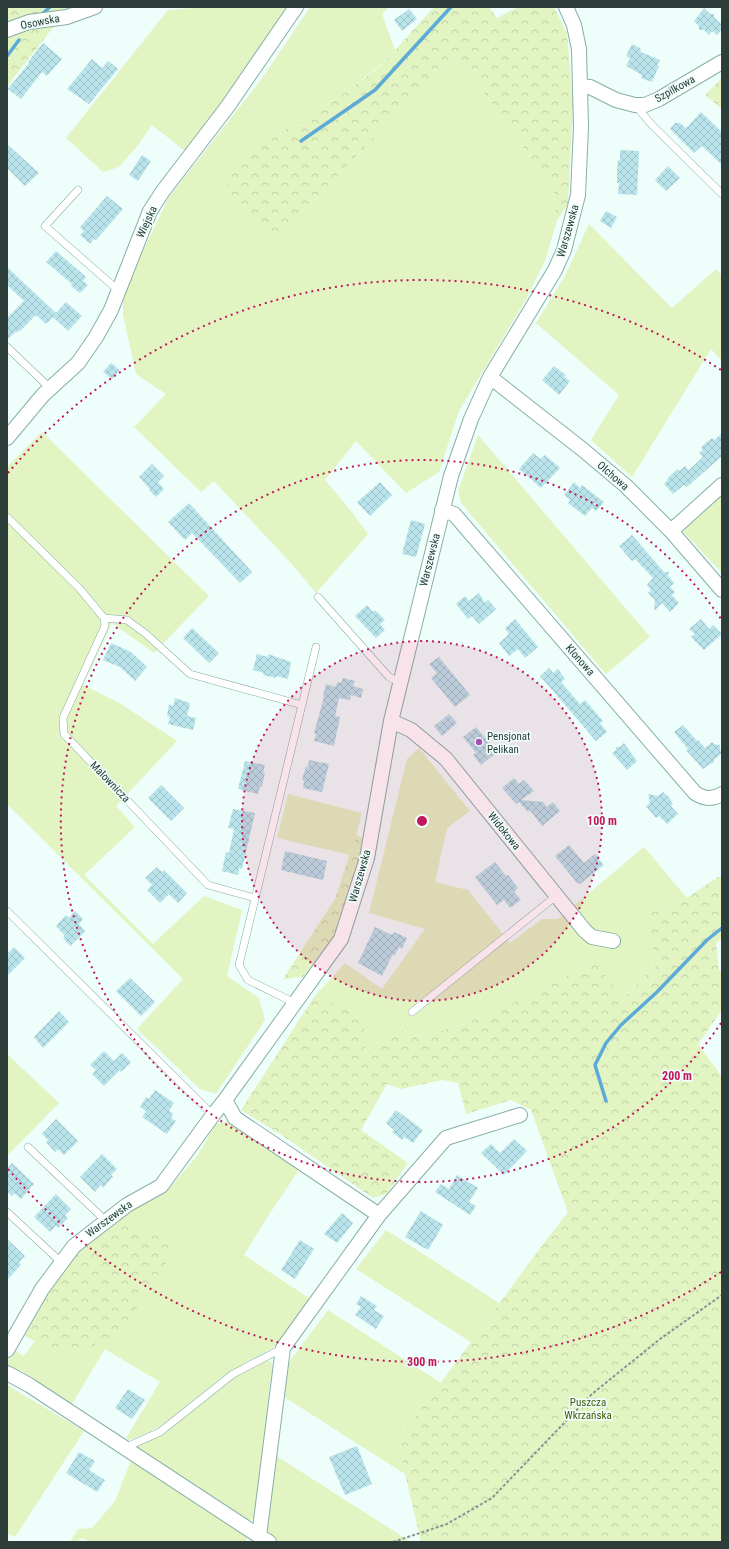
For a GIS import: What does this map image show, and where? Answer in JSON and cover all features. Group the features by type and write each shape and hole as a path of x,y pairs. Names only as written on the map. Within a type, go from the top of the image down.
{"street":[{"name":"Osowska","path":"7,30 29,22 67,17 95,7"},
{"name":"Wiejska","path":"7,438 50,388 78,363 96,337 111,310 150,211 163,191 228,106 296,7"},
{"name":"Warszewska","path":"7,1350 42,1289 74,1246 127,1205 160,1186 212,1115 225,1100 340,939 367,858 391,721 442,510 462,443 490,377 555,270 564,250 578,195 581,127 579,48 574,25 566,7"},
{"name":"Szpilkowa","path":"580,86 590,86 616,100 635,105 645,105 659,100 722,62"},
{"name":"Olchowa","path":"490,377 615,477 671,531 722,590"},
{"path":"671,531 722,485"},
{"name":"Klonowa","path":"442,510 454,514 695,793 701,797 709,798 722,794"},
{"name":"Widokowa","path":"391,721 411,730 446,759 556,896 592,937 613,941"},
{"path":"225,1100 235,1118 379,1215"},
{"path":"7,1373 29,1385 264,1539 283,1348 379,1215 446,1138 520,1115"}],"lane":[{"path":"635,105 652,125 722,194"},
{"path":"78,190 45,226 119,291"},
{"path":"7,347 50,388"},
{"path":"7,517 79,588 104,618 127,620 146,634 190,674 302,706"},
{"path":"318,597 389,677 401,684"},
{"name":"Malownicza","path":"104,618 105,626 63,718 64,734 208,885 255,898"},
{"path":"295,1003 248,980 239,965 316,647"},
{"path":"412,1012 556,896"},
{"path":"7,911 212,1115"},
{"path":"28,1147 106,1221"},
{"path":"7,1212 61,1262"},
{"path":"124,1448 160,1432 234,1374 283,1348"}],"path":[{"path":"393,1542 447,1524 492,1498 592,1394 660,1340 722,1295"}],"green space":[{"path":"7,7 76,7 52,29 7,86"},
{"path":"207,7 291,7 270,39 185,151 152,125 139,144 119,167 103,172 66,138 168,10"},
{"path":"310,7 389,7 382,14 395,50 380,66 335,99 239,157 279,236 456,54 553,189 557,220 545,261 525,301 459,411 439,472 406,493 356,441 325,480 368,534 316,593 290,562 214,481 201,492 134,427 166,394 136,374 123,315 123,292 169,197 261,80"},
{"path":"434,7 489,7 497,18 518,7 554,7 567,34 573,105 568,204 557,220 553,189 456,54 279,236 237,208 227,186 239,157 335,99 380,67"},
{"path":"722,78 722,109 705,95"},
{"path":"589,224 672,308 716,269 722,276 722,361 711,349 632,477 591,440 619,395 536,323 565,276"},
{"path":"42,432 209,596 154,653 112,623 83,685 121,704 177,741 116,806 135,827 84,875 153,944 204,896 242,910 227,976 259,998 265,1020 216,1094 200,1089 137,1029 183,979 7,804 7,467"},
{"path":"478,435 650,637 606,674 461,503 458,491"},
{"path":"722,479 722,573 677,525"},
{"path":"419,748 470,811 447,828 435,882 468,890 510,943 542,919 558,919 644,847 687,898 648,913 648,943 661,960 623,997 593,961 531,995 465,1024 426,1035 391,1029 365,1053 329,1001 314,997 345,963 382,989 425,929 369,913 407,759"},
{"path":"288,794 362,813 351,855 277,838"},
{"path":"356,835 365,839 356,877 335,936 303,977 283,979 335,899"},
{"name":"Puszcza Wkrzańska","path":"718,877 722,877 722,939 716,943 719,970 722,972 722,1010 698,1044 722,1077 722,1542 421,1542 405,1474 399,1438 568,1212 531,1110 511,1100 466,1114 458,1083 442,1080 401,1089 387,1084 361,1130 408,1163 386,1194 373,1198 283,1136 241,1110 314,997 329,1001 364,1015 365,1053 391,1029 426,1035 465,1024 531,995 593,961 624,997 661,960 648,943 648,913 687,898"},
{"path":"7,1054 59,1103 7,1156"},
{"path":"228,1121 298,1166 297,1173 244,1255 312,1300 282,1341 222,1377 164,1424 129,1440 126,1438 160,1382 105,1349 72,1404 22,1371 7,1368 7,1362 13,1350 24,1356 35,1341 23,1335 116,1221 173,1184 197,1156 216,1124"},
{"path":"116,1221 170,1239 175,1250 126,1326 114,1338 103,1339 80,1355 63,1352 22,1333 57,1276 80,1248"},
{"path":"386,1230 499,1303 471,1342 356,1269"},
{"path":"328,1310 441,1383 399,1438 405,1474 278,1393 283,1370"},
{"path":"266,1360 270,1361 273,1365 269,1389 259,1511 253,1519 246,1521 132,1445 149,1439 233,1377"},
{"path":"7,1385 84,1431 15,1537 7,1533"},
{"path":"275,1455 411,1542 280,1542 269,1536 264,1523"},
{"path":"132,1458 250,1533 245,1542 91,1542 82,1538 75,1542 70,1542 78,1529 92,1528 115,1501"}],"building":[{"path":"704,8 710,14 714,14 714,17 722,25 722,29 717,35 712,31 709,35 704,30 699,30 699,26 694,21"},
{"path":"409,9 417,19 402,31 394,20"},
{"path":"43,43 62,59 47,76 42,72 21,99 8,89"},
{"path":"632,44 640,48 641,52 660,60 652,82 641,78 642,75 626,66 630,58 626,56"},
{"path":"92,59 102,68 108,61 118,69 89,104 67,89"},
{"path":"701,112 722,132 722,165 702,146 694,153 670,129 675,123 680,123 686,128"},
{"path":"7,144 39,173 25,186 7,168"},
{"path":"620,150 639,151 637,195 618,194 619,183 617,183 617,172 618,160 620,161"},
{"path":"142,155 151,161 138,181 129,175"},
{"path":"668,166 680,178 666,191 655,180"},
{"path":"107,196 123,209 96,240 94,239 90,244 80,235 84,231 80,227"},
{"path":"606,211 617,217 611,228 600,221"},
{"path":"56,251 86,277 83,281 88,285 80,293 71,286 72,284 46,262"},
{"path":"7,267 56,313 66,302 82,316 68,331 53,317 46,324 36,315 20,331 15,332 7,340 7,318 24,301 7,285"},
{"path":"111,363 120,370 112,379 103,372"},
{"path":"554,366 566,375 564,377 570,381 559,395 542,380"},
{"path":"722,433 722,456 687,487 684,485 673,494 664,484 668,480 667,479 677,469 679,471 685,466 689,470 703,457 699,453 703,450 701,447 712,438 714,440"},
{"path":"533,453 541,459 545,455 560,468 541,488 519,469"},
{"path":"152,464 164,476 158,482 164,489 156,497 139,477"},
{"path":"380,482 392,495 370,516 357,502"},
{"path":"574,482 580,488 582,485 604,502 596,511 592,508 585,516 568,503 570,500 564,495"},
{"path":"189,503 252,572 240,583 192,533 185,540 168,522"},
{"path":"411,520 425,524 416,557 402,554"},
{"path":"632,535 664,572 669,572 668,576 674,583 670,587 675,592 672,595 679,603 670,612 662,603 654,611 655,600 648,593 651,590 647,585 653,578 635,559 632,561 619,546"},
{"path":"479,593 485,603 488,600 496,609 479,624 472,616 468,619 456,604 465,596 469,601"},
{"path":"367,605 373,612 375,610 385,620 380,624 385,630 376,638 355,616"},
{"path":"515,619 538,647 525,658 518,649 509,656 499,643 509,634 505,628"},
{"path":"701,619 709,629 713,625 722,634 704,650 691,637 695,634 689,629"},
{"path":"192,628 219,653 209,663 183,638"},
{"path":"111,643 131,652 147,667 135,681 120,667 103,660"},
{"path":"257,654 268,657 268,654 291,662 288,679 263,675 264,673 253,670"},
{"path":"439,657 470,695 455,707 431,678 437,673 429,664"},
{"path":"549,668 553,673 558,669 565,679 561,682 580,704 585,700 603,721 600,723 607,732 596,741 540,676"},
{"path":"343,678 355,681 353,686 363,689 361,698 351,695 350,700 339,698 335,716 340,717 334,746 314,741 316,734 314,733 326,684 336,687 337,682 341,683"},
{"path":"175,698 190,703 187,716 196,718 193,730 168,724 170,717 167,716 169,704 173,706"},
{"path":"449,714 457,723 442,736 434,726"},
{"path":"683,725 705,748 712,742 720,745 720,751 722,753 714,760 713,763 703,769 686,750 688,749 674,732"},
{"path":"476,727 497,752 481,765 473,755 476,753 463,737"},
{"path":"624,743 637,761 627,770 612,753 616,750 616,747 620,747"},
{"path":"309,760 329,764 322,792 303,788 304,781 302,780 306,766 308,767"},
{"path":"245,761 265,765 262,787 260,786 258,794 238,789"},
{"path":"514,778 519,784 524,780 534,791 521,800 543,802 547,807 553,802 560,811 542,826 530,810 528,812 519,802 516,804 502,788"},
{"path":"161,785 184,808 171,821 148,798"},
{"path":"663,792 669,797 673,804 671,806 678,814 667,824 659,816 656,818 646,806 650,803 648,794 658,796"},
{"path":"233,809 255,813 242,869 239,868 238,875 222,871 226,852 229,853 234,829 228,828"},
{"path":"569,845 584,863 595,854 604,865 580,884 578,884 555,856"},
{"path":"285,851 327,861 323,880 281,870"},
{"path":"495,862 518,888 514,892 521,900 510,908 504,900 497,905 475,877"},
{"path":"157,867 162,872 164,870 187,893 178,903 169,894 160,903 147,890 152,885 145,878"},
{"path":"75,911 83,919 79,924 85,931 70,946 63,938 65,936 56,926 66,915 69,918"},
{"path":"375,927 392,935 394,932 407,938 402,949 399,947 395,955 393,954 382,976 358,963"},
{"path":"14,947 25,958 7,976 7,954"},
{"path":"130,978 155,1002 141,1016 116,991"},
{"path":"59,1011 69,1022 43,1048 34,1037"},
{"path":"104,1051 114,1061 122,1053 131,1062 121,1072 120,1070 104,1086 92,1074 96,1070 90,1065"},
{"path":"155,1090 174,1103 169,1111 173,1113 171,1118 176,1121 167,1134 142,1117 146,1111 140,1107 146,1097 149,1099"},
{"path":"396,1110 423,1130 413,1143 404,1137 402,1140 392,1132 394,1130 386,1123"},
{"path":"56,1119 78,1141 64,1155 58,1149 55,1152 46,1142 48,1140 42,1134"},
{"path":"514,1139 527,1151 504,1175 481,1153 491,1144 500,1153"},
{"path":"102,1154 117,1169 111,1175 113,1177 103,1188 101,1185 95,1192 80,1177"},
{"path":"12,1163 34,1184 21,1199 14,1193 12,1196 7,1191 7,1169"},
{"path":"457,1175 478,1188 469,1202 476,1206 470,1215 435,1192 441,1184 449,1189"},
{"path":"56,1194 71,1209 65,1215 68,1218 58,1228 56,1226 50,1232 34,1217"},
{"path":"421,1211 443,1225 428,1250 405,1237"},
{"path":"342,1213 353,1223 337,1243 324,1234"},
{"path":"7,1239 25,1256 19,1262 21,1265 7,1280"},
{"path":"300,1240 314,1249 295,1279 281,1270"},
{"path":"361,1296 377,1306 374,1310 384,1316 376,1329 355,1315 361,1307 356,1304"},
{"path":"128,1389 145,1400 132,1419 115,1408"},
{"path":"357,1446 372,1484 345,1495 329,1457"},
{"path":"79,1452 95,1461 89,1470 105,1480 97,1492 66,1473"}],"waterway":[{"path":"41,15 50,7"},
{"path":"301,141 375,90 451,7"},
{"path":"7,56 19,40"},
{"path":"606,1101 595,1065 606,1043 621,1025 657,992 707,940 722,928"}],"place":[{"name":"Pensjonat Pelikan","path":"479,742"}]}
